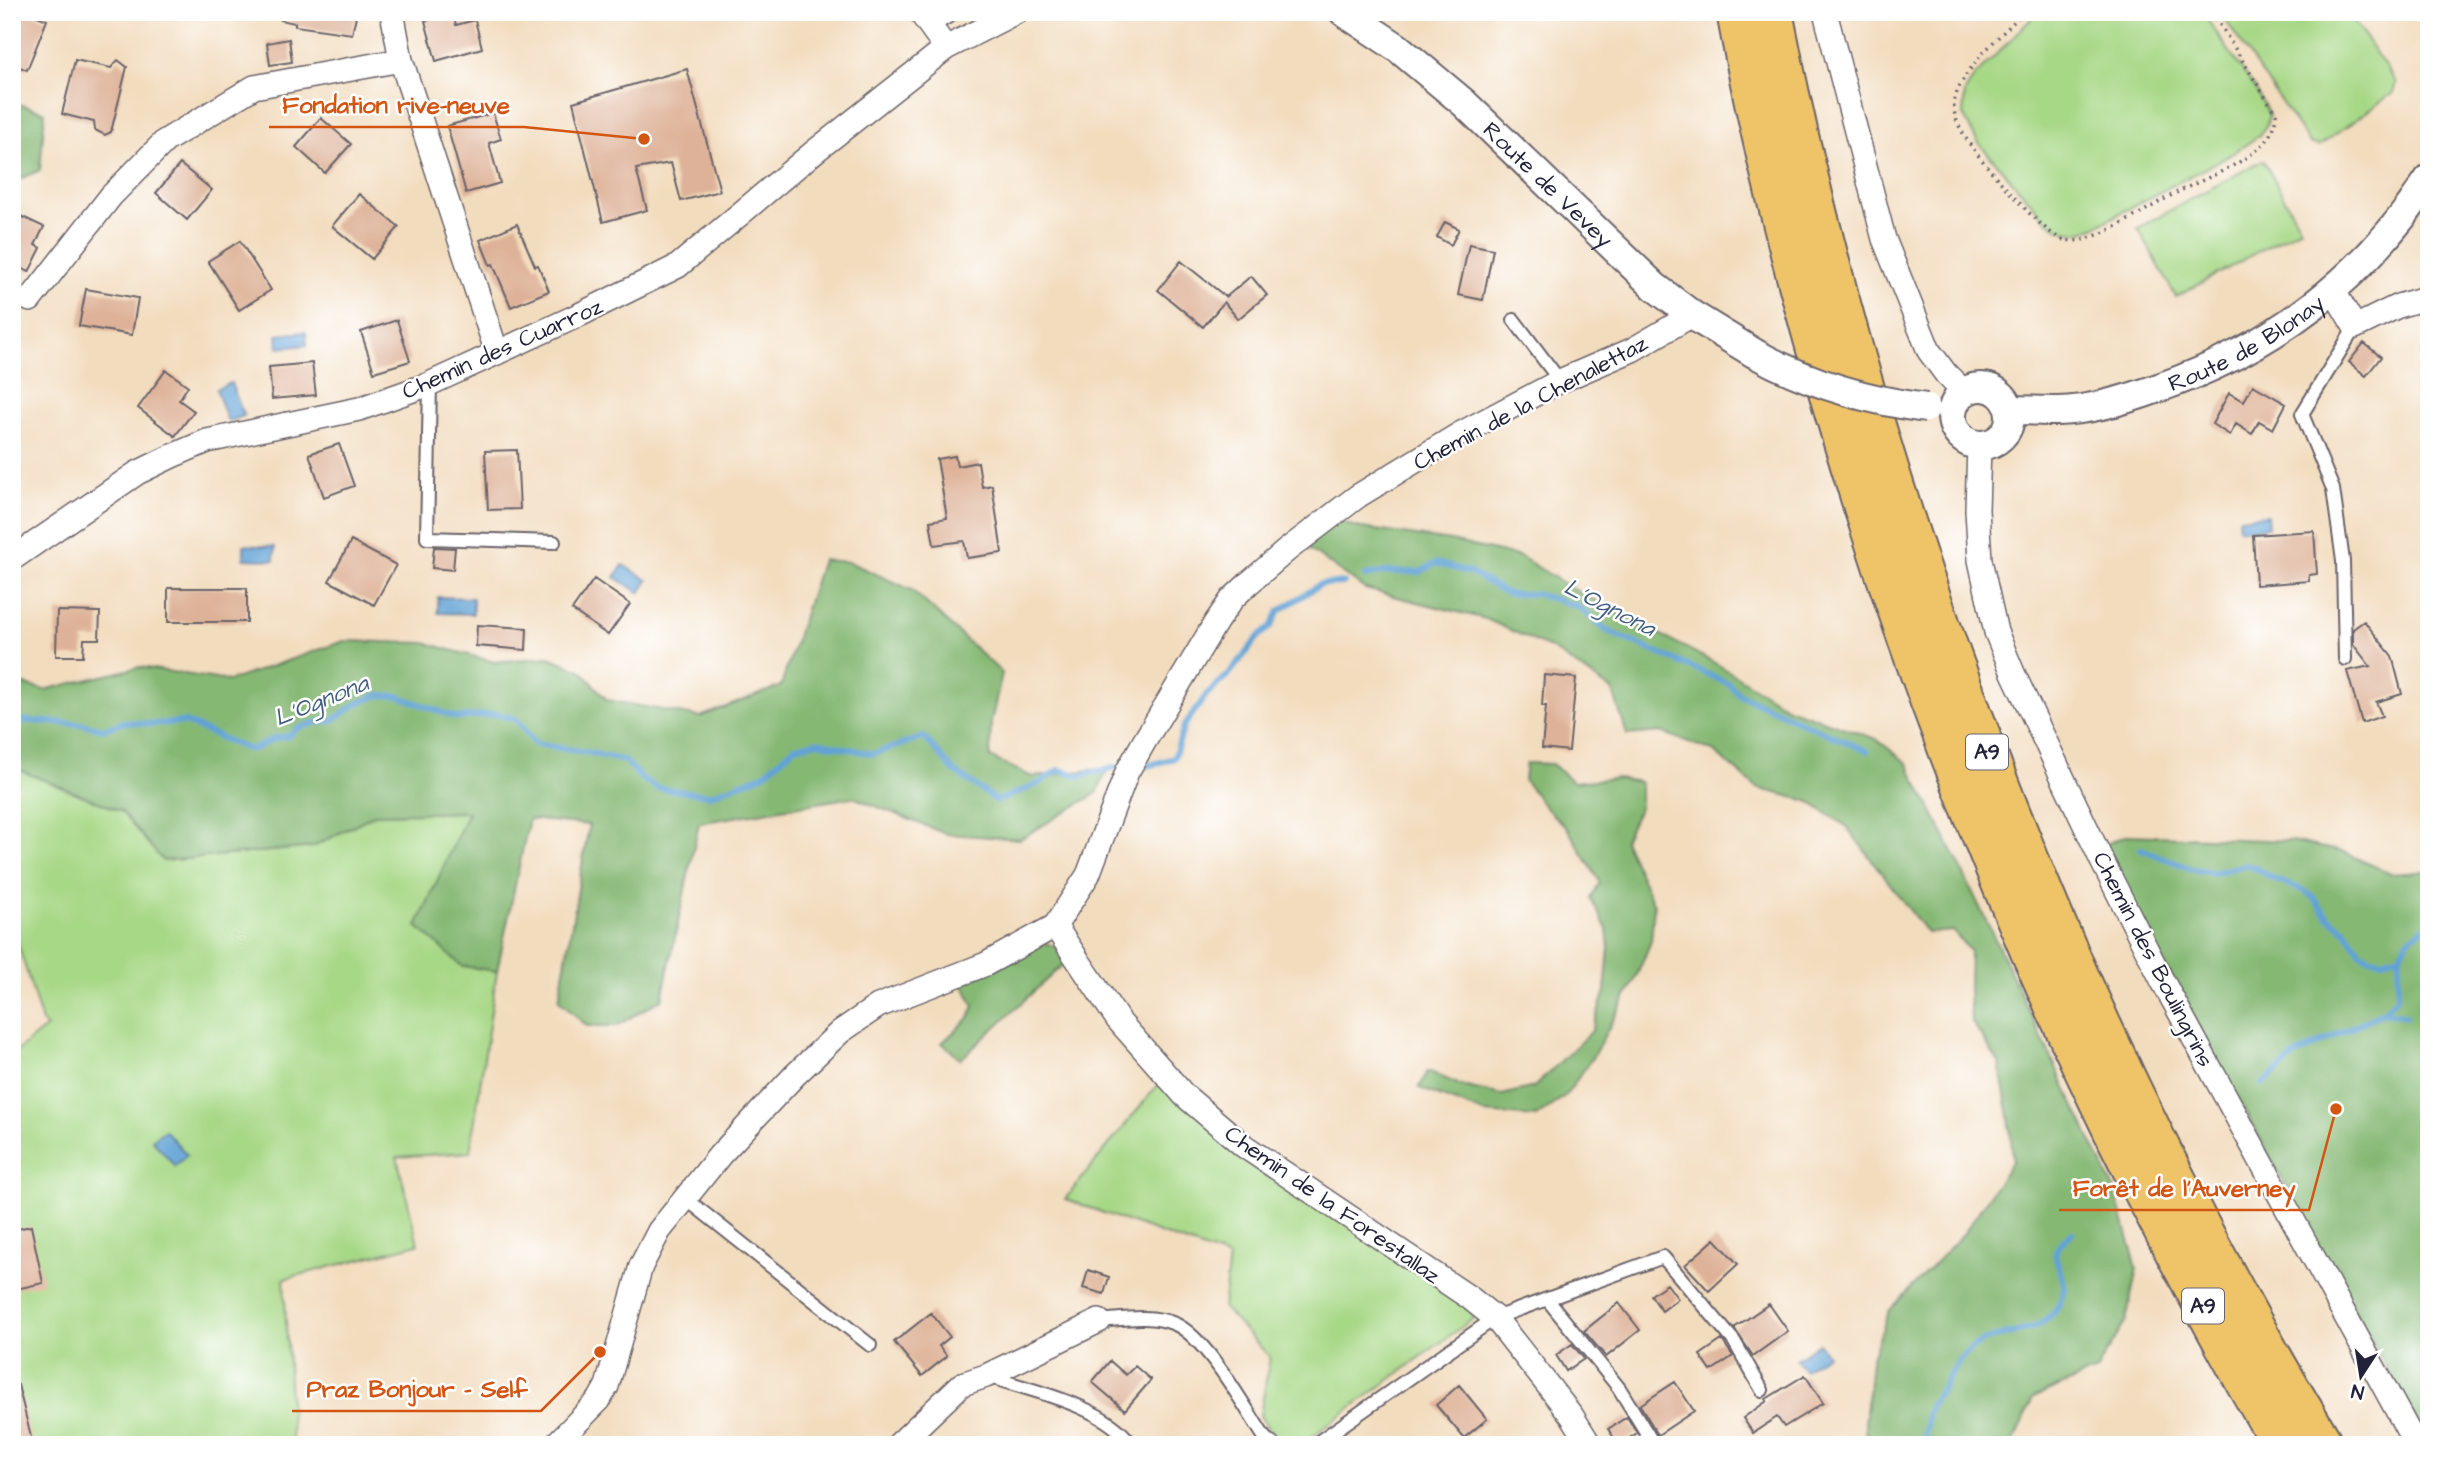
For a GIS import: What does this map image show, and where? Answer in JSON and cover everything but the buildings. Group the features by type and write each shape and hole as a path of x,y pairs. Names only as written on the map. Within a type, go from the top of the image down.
{"highway":[{"name":"A9","path":"1736,12 1767,156 1818,357 1881,561 1936,720 2006,897 2100,1106 2152,1210 2269,1428 2282,1445"},
{"name":"A9","path":"1773,12 1802,150 1853,350 1915,551 1973,718 2043,892 2143,1110 2228,1276 2324,1445"}],"street":[{"path":"392,12 401,60 497,353"},
{"name":"Chemin des Cuarroz","path":"12,559 137,473 172,456 207,441 359,409 430,384 678,266 814,152 946,48 1016,12"},
{"name":"Route de Vevey","path":"1344,12 1398,48 1464,103 1655,287 1692,315 1790,372 1848,393 1888,403 1947,404"},
{"path":"1825,12 1884,239 1928,351 1945,374 1947,404 1951,420 1958,435 1979,446 1990,444 2007,431 2010,410 2002,395 1988,387 1980,387 1947,404"},
{"path":"926,20 946,48"},
{"path":"30,300 111,197 164,141 254,87 401,60"},
{"name":"Route de Blonay","path":"2010,410 2059,411 2134,397 2176,382 2255,346 2333,290 2387,236 2429,179"},
{"path":"2333,290 2355,327 2398,306 2429,297"},
{"name":"Chemin de la Chenalettaz","path":"555,1445 599,1400 607,1385 641,1266 659,1231 720,1155 776,1095 840,1032 878,1006 986,964 1055,926 1088,875 1127,772 1173,692 1232,599 1287,550 1358,496 1458,435 1560,381 1632,350 1692,315"},
{"name":"Chemin des Boulingrins","path":"1979,446 1977,510 1980,560 1996,632 2013,673 2162,980 2416,1445"},
{"name":"Chemin de la Forestallaz","path":"1055,926 1118,1020 1184,1095 1244,1146 1470,1298 1495,1318 1572,1416 1590,1445"},
{"path":"898,1445 962,1384 986,1376 1100,1321"}],"lane":[{"path":"926,20 956,12"},
{"path":"1514,320 1560,381"},
{"path":"2345,659 2343,561 2333,489 2302,414 2355,327"},
{"path":"430,384 427,538 554,542"},
{"path":"685,1198 870,1345"},
{"path":"1314,1445 1495,1318 1663,1257 1734,1341 1762,1390"},
{"path":"1547,1299 1619,1388 1654,1445"},
{"path":"1100,1321 1151,1318 1176,1325 1201,1343 1265,1438 1274,1445"},
{"path":"986,1376 1078,1406 1125,1434 1132,1445"}],"path":[{"path":"2024,12 1970,70 1958,87 1954,114 1970,145 2002,182 2046,230 2057,239 2066,241 2084,239 2126,220 2229,166 2255,150 2268,138 2275,127 2276,114 2212,12"}],"green space":[{"path":"2038,12 2202,12 2258,93 2269,115 2267,124 2260,135 2232,154 2096,226 2076,232 2059,229 2047,221 1977,141 1963,115 1965,92 1973,78"},
{"path":"2220,12 2348,12 2396,83 2393,93 2319,146 2309,143"},
{"path":"12,102 45,112 40,170 12,183"},
{"path":"2263,160 2301,228 2176,297 2138,228"},
{"path":"1330,517 1355,527 1451,541 1521,557 1573,589 1717,664 1788,708 1876,739 1907,763 1960,866 2115,1191 2137,1268 2126,1321 2096,1371 2033,1398 2012,1445 1866,1445 1865,1424 1871,1360 1889,1311 1965,1232 2013,1160 2009,1116 1999,1063 1971,1020 1970,951 1953,931 1927,933 1846,826 1808,801 1757,788 1713,751 1661,732 1627,735 1613,691 1552,649 1486,619 1365,589 1309,549"},
{"path":"822,560 849,562 912,590 1002,673 991,722 990,757 1032,777 1108,768 1097,793 1020,839 946,834 853,797 699,823 662,999 616,1026 587,1026 559,1000 589,825 529,819 497,971 462,966 417,926 468,812 375,814 313,847 163,861 121,811 12,767 12,681 44,690 140,667 229,681 344,641 426,643 494,662 549,657 581,670 607,700 700,717 781,686"},
{"path":"1526,763 1552,764 1573,782 1617,778 1640,782 1640,807 1624,840 1654,905 1651,941 1635,980 1592,1058 1566,1095 1536,1117 1484,1113 1419,1088 1428,1071 1462,1086 1502,1095 1534,1087 1592,1031 1605,991 1609,948 1607,929 1591,898 1600,882 1567,828 1546,808 1524,780"},
{"path":"12,767 121,811 163,861 313,847 375,814 469,812 417,926 462,966 497,971 470,1152 397,1157 418,1244 284,1279 292,1445 12,1445 12,1055 47,1027 42,1022 12,924"},
{"path":"2127,835 2292,841 2343,852 2391,874 2429,871 2429,1445 2099,847"},
{"path":"1043,942 1059,948 1068,960 961,1059 942,1043 969,1018 974,1006 963,984"},
{"path":"1160,1082 1470,1307 1474,1318 1300,1445 1286,1443 1276,1437 1260,1416 1270,1357 1223,1308 1229,1258 1065,1199"}],"water":[{"path":"306,332 307,345 278,348 277,335"},
{"path":"231,383 244,416 228,422 216,389"},
{"path":"2267,515 2268,527 2239,529 2238,518"},
{"path":"244,545 275,547 274,560 244,559"},
{"path":"623,565 648,580 640,593 615,577"},
{"path":"438,597 473,598 473,614 438,613"},
{"path":"165,1130 187,1155 175,1166 152,1140"},
{"path":"1819,1343 1827,1354 1804,1370 1796,1359"}],"waterway":[{"name":"L'Ognona","path":"1365,576 1386,572 1420,572 1436,563 1471,573 1508,594 1537,594 1577,606 1607,631 1728,683 1740,695 1867,751"},
{"name":"L'Ognona","path":"1147,766 1174,758 1184,726 1207,694 1230,673 1260,635 1271,627 1279,611 1321,584 1344,583"},
{"name":"L'Ognona","path":"12,720 82,724 104,729 124,722 185,722 247,749 254,749 275,738 289,736 296,729 332,721 358,703 379,695 398,696 457,718 495,714 516,719 535,744 625,761 641,778 657,788 710,795 763,775 795,747 817,742 873,754 924,737 953,770 997,801 1036,785 1059,770 1080,776 1116,767"},
{"name":"L'Ognona","path":"2141,849 2192,869 2213,873 2245,865 2303,890 2314,898 2329,918 2345,930 2361,953 2371,958 2382,960 2400,955 2409,939 2429,924"},
{"path":"2262,1084 2298,1054 2383,1012 2397,997 2400,955"},
{"path":"2383,1012 2406,1016"},
{"path":"1923,1445 1931,1404 1957,1363 1968,1351 1991,1339 2040,1324 2050,1317 2058,1306 2064,1285 2055,1254 2059,1245 2072,1233"}],"place":[{"name":"Fondation rive-neuve","path":"644,139"},
{"name":"Forêt de l'Auverney","path":"2336,1109"},
{"name":"Praz Bonjour - Self","path":"600,1352"}]}
